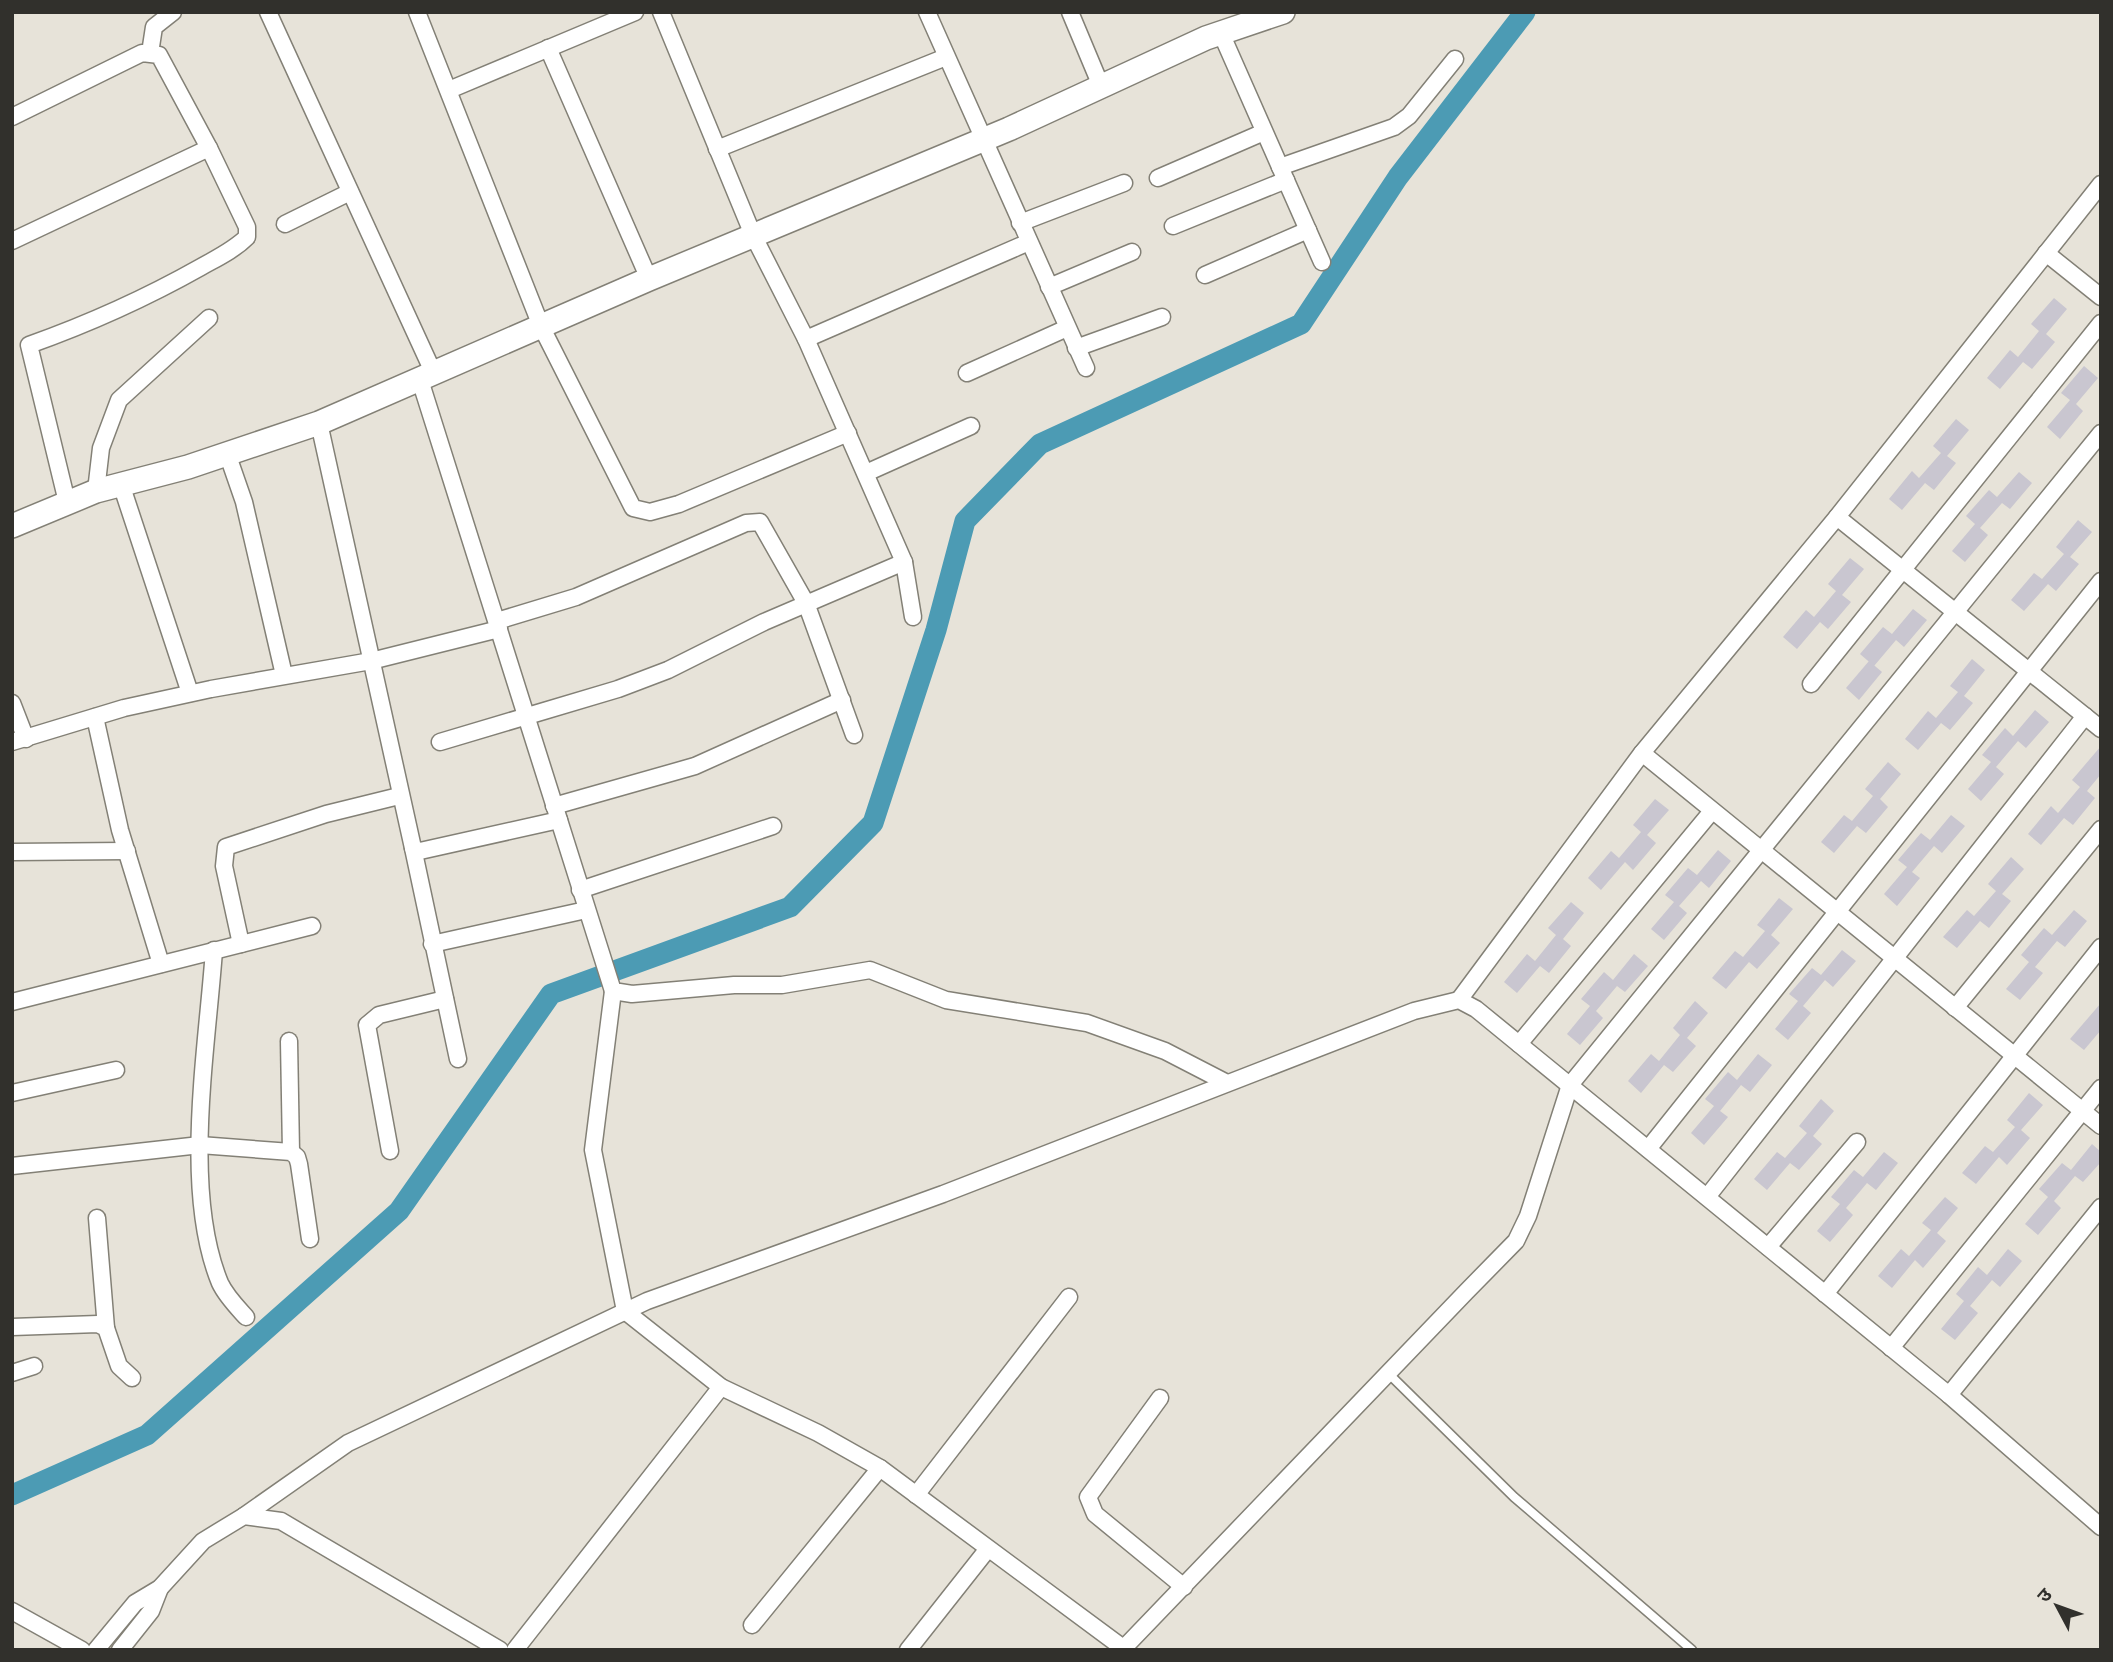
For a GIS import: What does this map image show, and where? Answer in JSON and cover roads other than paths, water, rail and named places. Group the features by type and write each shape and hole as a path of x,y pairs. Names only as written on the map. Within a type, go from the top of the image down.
{"street":[{"path":"150,52 154,27 173,12"},
{"path":"268,12 350,192 427,377 498,625 610,986 593,1150 625,1311 721,1387 818,1433 880,1468 986,1550 1123,1649 1516,1241 1528,1216 1570,1085 2101,433"},
{"path":"416,12 541,326 626,499 640,512 679,504 848,433"},
{"path":"449,90 635,12"},
{"path":"661,12 753,235 806,339 904,562 912,617"},
{"path":"927,12 1086,368"},
{"path":"1070,12 1101,86"},
{"path":"12,526 96,491 319,423 649,279 982,140 1227,25 1283,12"},
{"path":"1227,25 1264,132 1322,261"},
{"path":"548,48 649,279"},
{"path":"12,117 142,53 159,55 209,148 247,228 247,237 239,245 181,278 90,323 20,346 66,502"},
{"path":"717,149 946,57"},
{"path":"1173,226 1283,174 1394,127 1409,116 1455,58"},
{"path":"1158,178 1264,132"},
{"path":"12,241 209,148"},
{"path":"1020,223 1124,183"},
{"path":"96,1650 135,1602 160,1588 203,1541 244,1516 348,1443 625,1311 943,1194 1414,1011 1459,1000 1642,753 1837,517 2101,184"},
{"path":"285,224 350,192"},
{"path":"1205,275 1308,230"},
{"path":"806,339 1029,242"},
{"path":"1049,287 1132,252"},
{"path":"2046,253 2101,296"},
{"path":"1076,348 1161,317"},
{"path":"96,491 97,460 119,400 209,318"},
{"path":"1811,684 2101,323"},
{"path":"968,373 1067,328"},
{"path":"319,423 458,1059"},
{"path":"866,473 971,426"},
{"path":"227,453 244,502 284,675"},
{"path":"121,484 190,693"},
{"path":"1837,517 2101,729"},
{"path":"12,703 19,741 190,693 371,661 498,625 576,597 753,520 765,526 806,603 854,735"},
{"path":"440,742 668,670 806,603 904,562"},
{"path":"1647,1149 2101,581"},
{"path":"413,848 420,851 556,813 695,766 842,700"},
{"path":"1707,1197 1896,960 2085,716"},
{"path":"94,718 127,851 161,964"},
{"path":"1642,753 2101,1126"},
{"path":"240,944 224,866 226,846 326,814 400,796"},
{"path":"1519,1044 1712,811"},
{"path":"580,890 773,826"},
{"path":"1955,1008 2101,830"},
{"path":"12,852 127,851"},
{"path":"432,944 586,910"},
{"path":"12,1002 312,926"},
{"path":"1825,1294 2101,947"},
{"path":"214,950 200,1145 204,1225 221,1285 246,1317"},
{"path":"610,986 632,994 734,985 782,985 870,970 946,1000 1087,1023 1165,1051 1227,1083"},
{"path":"390,1151 368,1025 379,1015 444,999"},
{"path":"1459,1000 1476,1009 1949,1395 2101,1527"},
{"path":"289,1041 290,1152"},
{"path":"12,1093 116,1070"},
{"path":"1891,1348 2101,1088"},
{"path":"1768,1247 1857,1142"},
{"path":"12,1166 200,1145 290,1152 298,1157 310,1239"},
{"path":"1949,1395 2101,1206"},
{"path":"97,1218 106,1328 119,1366 132,1378"},
{"path":"916,1495 1069,1297"},
{"path":"12,1327 85,1322 106,1328"},
{"path":"12,1373 34,1366"},
{"path":"515,1650 721,1387"},
{"path":"1160,1398 1088,1497 1095,1514 1184,1587"},
{"path":"752,1625 880,1468"},
{"path":"244,1516 281,1521 500,1650"},
{"path":"908,1650 986,1550"},
{"path":"120,1650 151,1611 160,1588"},
{"path":"12,1611 82,1650"}],"lane":[{"path":"1389,1374 1514,1497 1692,1650"}],"waterway":[{"path":"12,1495 147,1435 399,1211 551,994 790,907 873,823 936,630 965,521 1040,444 1301,324 1398,177 1525,12"}]}
